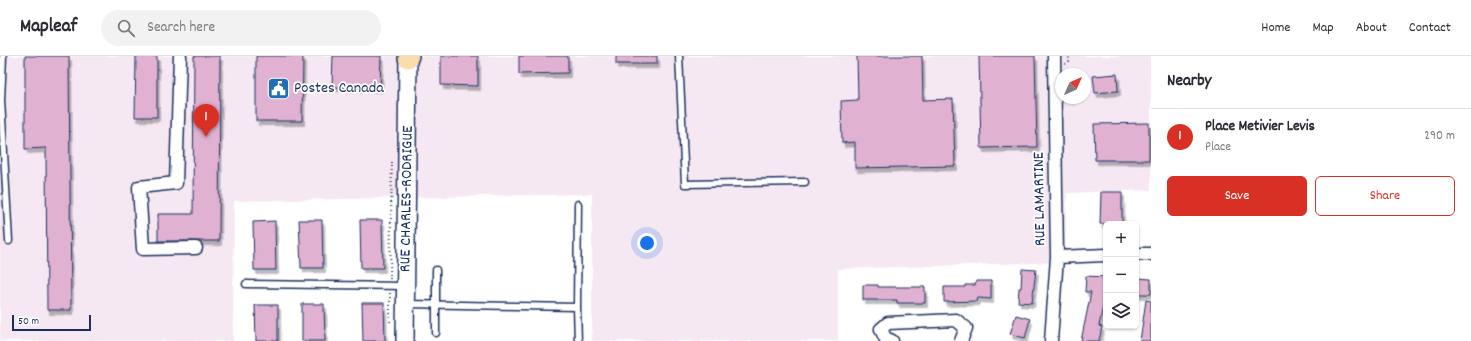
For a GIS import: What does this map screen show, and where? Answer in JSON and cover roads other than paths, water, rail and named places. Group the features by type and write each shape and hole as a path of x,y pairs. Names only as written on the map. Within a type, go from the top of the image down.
{"street":[{"path":"180,56 176,183 139,187 143,249 196,248"},
{"name":"RUE CHARLES-RODRIGUE","path":"405,341 406,304 398,286 408,56"},
{"name":"RUE LAMARTINE","path":"1051,341 1057,257 1054,56"},
{"path":"1139,254 1151,254"},
{"path":"1057,257 1103,256"},
{"path":"892,341 885,338 881,329 888,323 956,320 966,328 961,341"}],"lane":[{"path":"3,56 1,90 9,241"},
{"path":"679,56 685,184 805,182"},
{"path":"578,204 578,341"},
{"path":"436,270 436,333"},
{"path":"246,284 398,286"},
{"path":"406,304 577,307"}],"place":[{"name":"Postes Canada","path":"279,88"},
{"name":"Place Metivier Levis","path":"206,137"}]}
